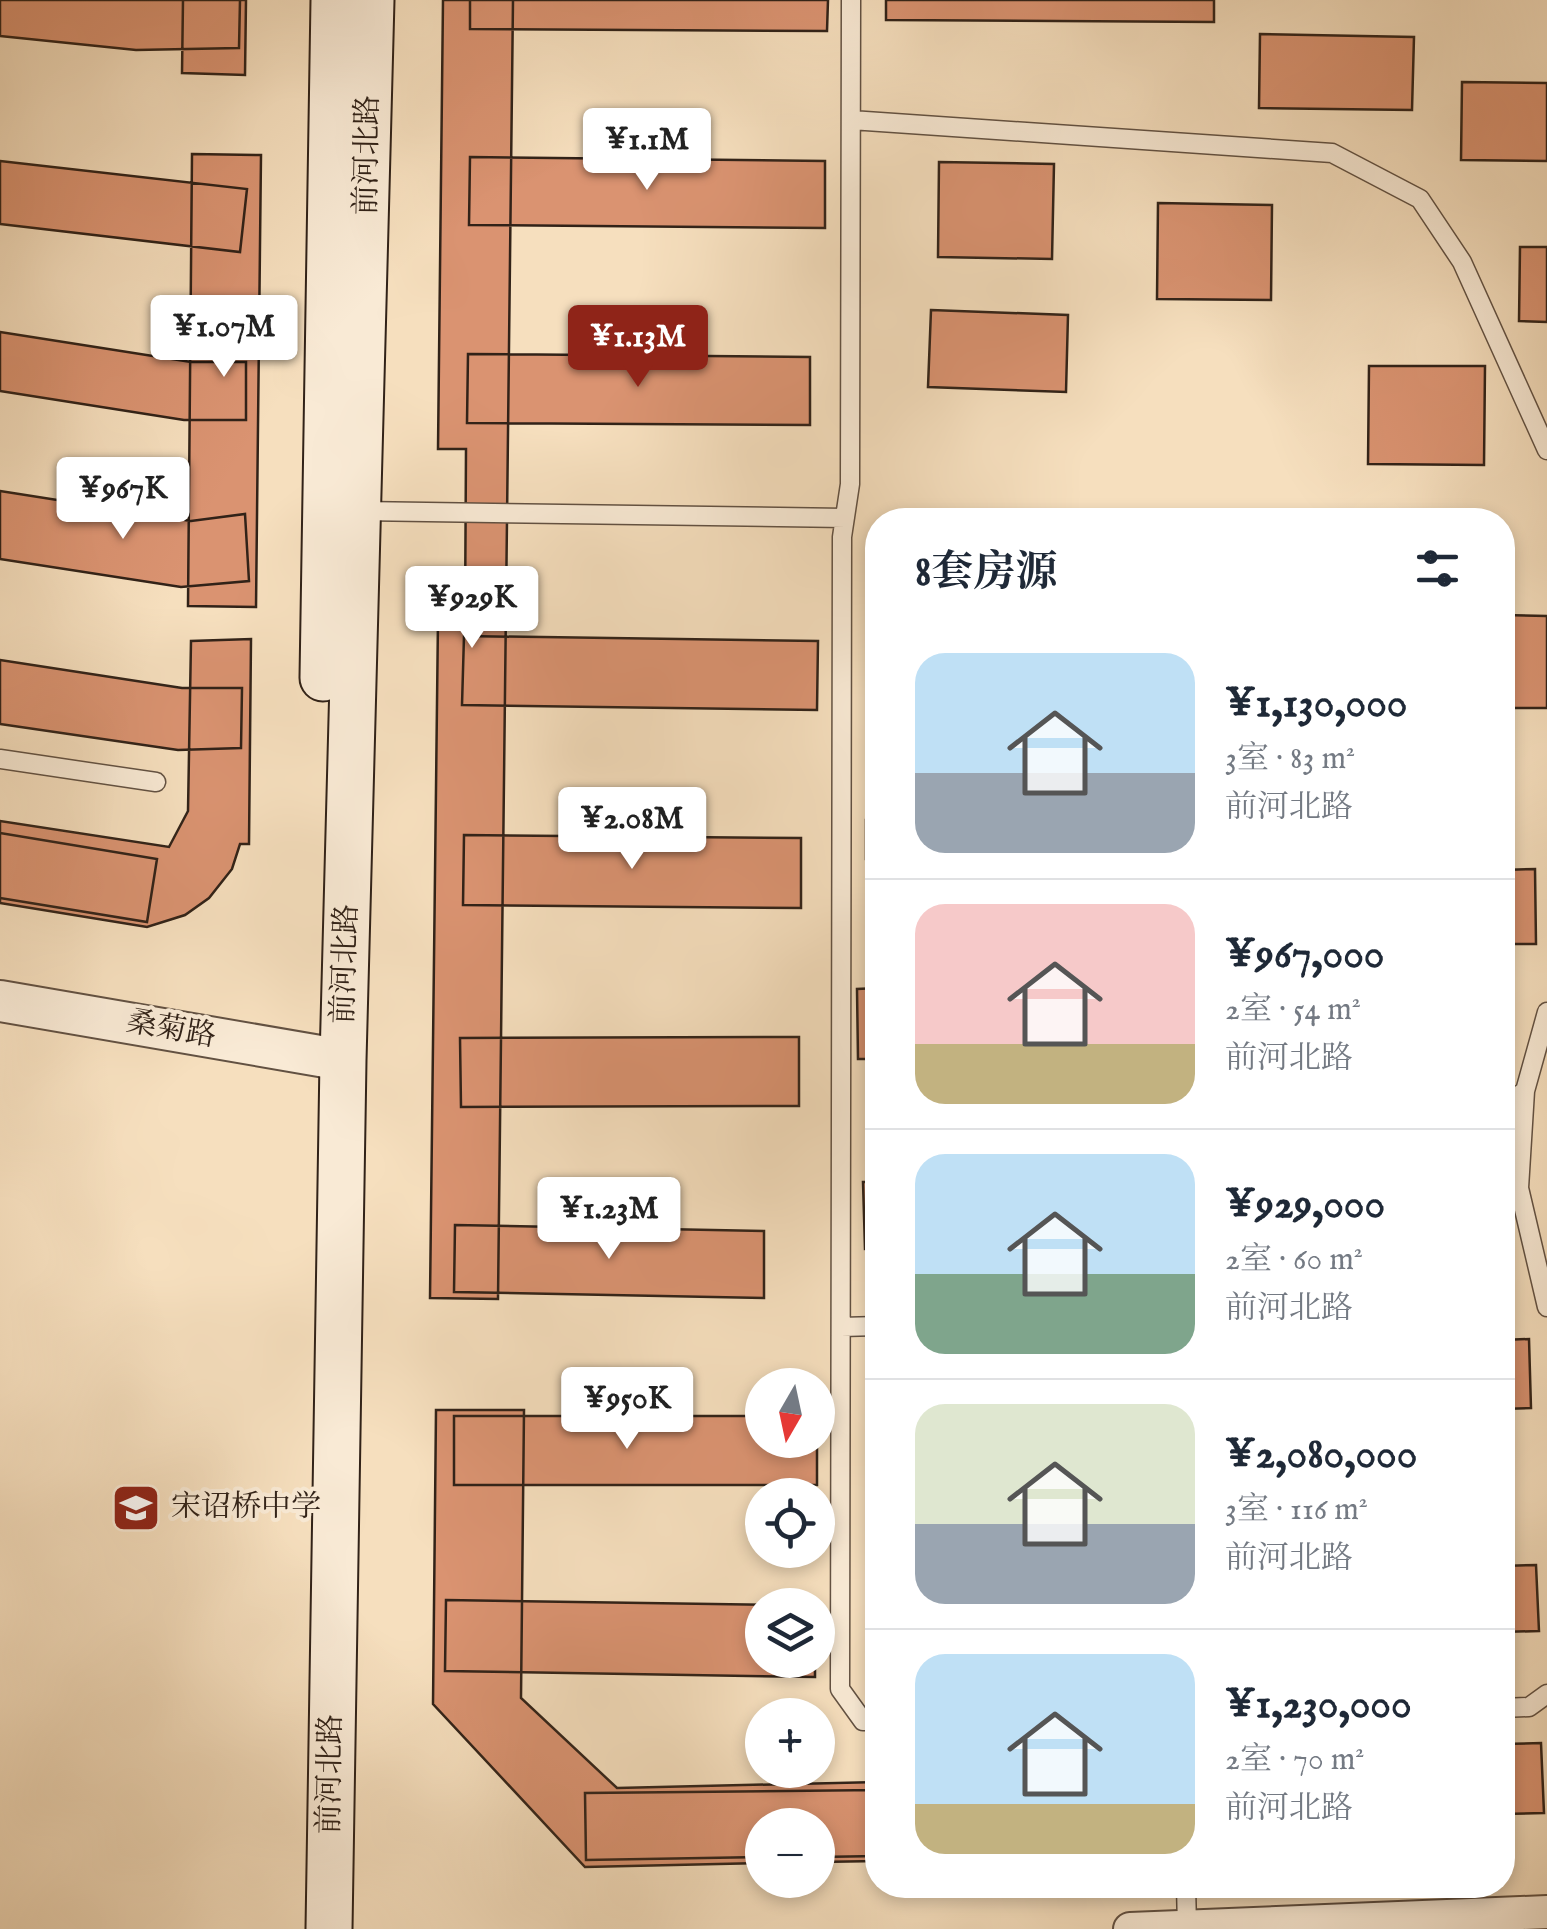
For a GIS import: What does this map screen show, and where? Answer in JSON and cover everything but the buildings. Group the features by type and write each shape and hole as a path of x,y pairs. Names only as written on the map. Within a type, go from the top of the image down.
{"main road":[{"name":"前河北路","path":"329,1929 334,0"},
{"name":"前河北路","path":"302,1929 329,1057 359,511 371,0"}],"street":[{"name":"桑菊路","path":"0,1001 329,1057"},
{"path":"1130,1929 1547,1912"}],"lane":[{"path":"852,0 850,484 845,518 840,1689 865,1721"},
{"path":"851,120 1332,153 1420,199 1462,262 1547,450"},
{"path":"359,511 845,518"},
{"path":"0,759 156,782"},
{"path":"1547,1012 1525,1091 1519,1188 1547,1306"},
{"path":"1515,1098 1525,1091"},
{"path":"841,1327 865,1326"},
{"path":"1515,1708 1529,1707 1547,1694"},
{"path":"1186,1898 1187,1926"}],"place":[{"name":"宋诏桥中学","path":"136,1508"}]}
